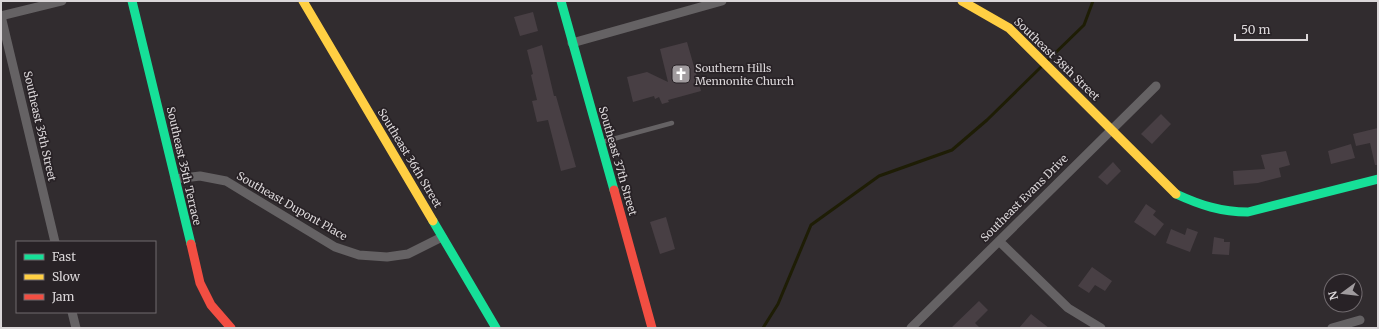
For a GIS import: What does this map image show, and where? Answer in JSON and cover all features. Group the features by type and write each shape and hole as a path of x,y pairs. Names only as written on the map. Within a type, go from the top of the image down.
{"street":[{"path":"1,16 62,1"},
{"name":"Southeast 35th Terrace","path":"132,1 200,283 211,305 231,328"},
{"name":"Southeast 36th Street","path":"303,1 496,328"},
{"name":"Southeast 37th Street","path":"561,1 652,328"},
{"path":"572,43 722,1"},
{"name":"Southeast 38th Street","path":"962,1 1009,28 1175,193 1197,204 1236,212 1260,210 1378,179"},
{"name":"Southeast 35th Street","path":"1,16 55,241"},
{"name":"Southeast Evans Drive","path":"910,328 1111,128 1156,86"},
{"name":"Southeast Dupont Place","path":"175,179 200,176 226,182 335,247 359,255 387,257 408,254 442,237"},
{"path":"999,241 1068,308 1101,328"},
{"path":"72,313 76,328"},
{"path":"1332,328 1360,320"}],"lane":[{"path":"600,142 672,123"}],"building":[{"path":"533,12 538,31 520,36 514,17"},
{"name":"Southern Hills Mennonite Church","path":"687,42 701,91 668,100 669,102 662,104 659,97 655,99 654,96 633,102 627,77 647,72 668,82 660,49"},
{"path":"542,45 554,96 556,96 576,167 561,171 548,120 537,122 532,101 537,100 527,50"},
{"path":"1161,114 1171,124 1152,144 1141,134"},
{"path":"1378,128 1378,165 1375,165 1370,143 1356,146 1353,134"},
{"path":"1351,144 1355,158 1331,164 1328,151"},
{"path":"1286,151 1290,165 1279,168 1281,177 1258,183 1234,185 1233,171 1265,169 1261,155"},
{"path":"1113,162 1121,171 1107,185 1098,177"},
{"path":"1146,204 1156,211 1153,215 1164,224 1155,236 1134,222"},
{"path":"666,217 675,249 660,254 650,222"},
{"path":"1187,228 1198,232 1190,252 1166,243 1171,229 1185,235"},
{"path":"1214,237 1224,239 1224,242 1230,242 1229,255 1212,254"},
{"path":"1092,267 1112,281 1105,291 1095,285 1089,293 1078,286"},
{"path":"979,301 988,310 975,323 980,328 951,328"},
{"path":"1031,314 1049,328 1019,328"}],"waterway":[{"path":"1047,61 1084,25 1093,1"},
{"path":"763,328 778,304 811,225 879,176 952,150 987,120 1043,65"}],"traffic: fast":[{"path":"132,1 191,244"},
{"path":"561,1 614,190"},
{"path":"1176,194 1211,207 1229,211 1248,212 1378,179"},
{"path":"433,221 496,328"}],"traffic: slow":[{"path":"303,1 433,221"},
{"path":"962,1 1009,28 1176,194"}],"traffic: jam":[{"path":"614,190 652,328"},
{"path":"191,244 200,283 211,305 231,328"}],"place":[{"name":"Southern Hills Mennonite Church","path":"681,74"}]}
